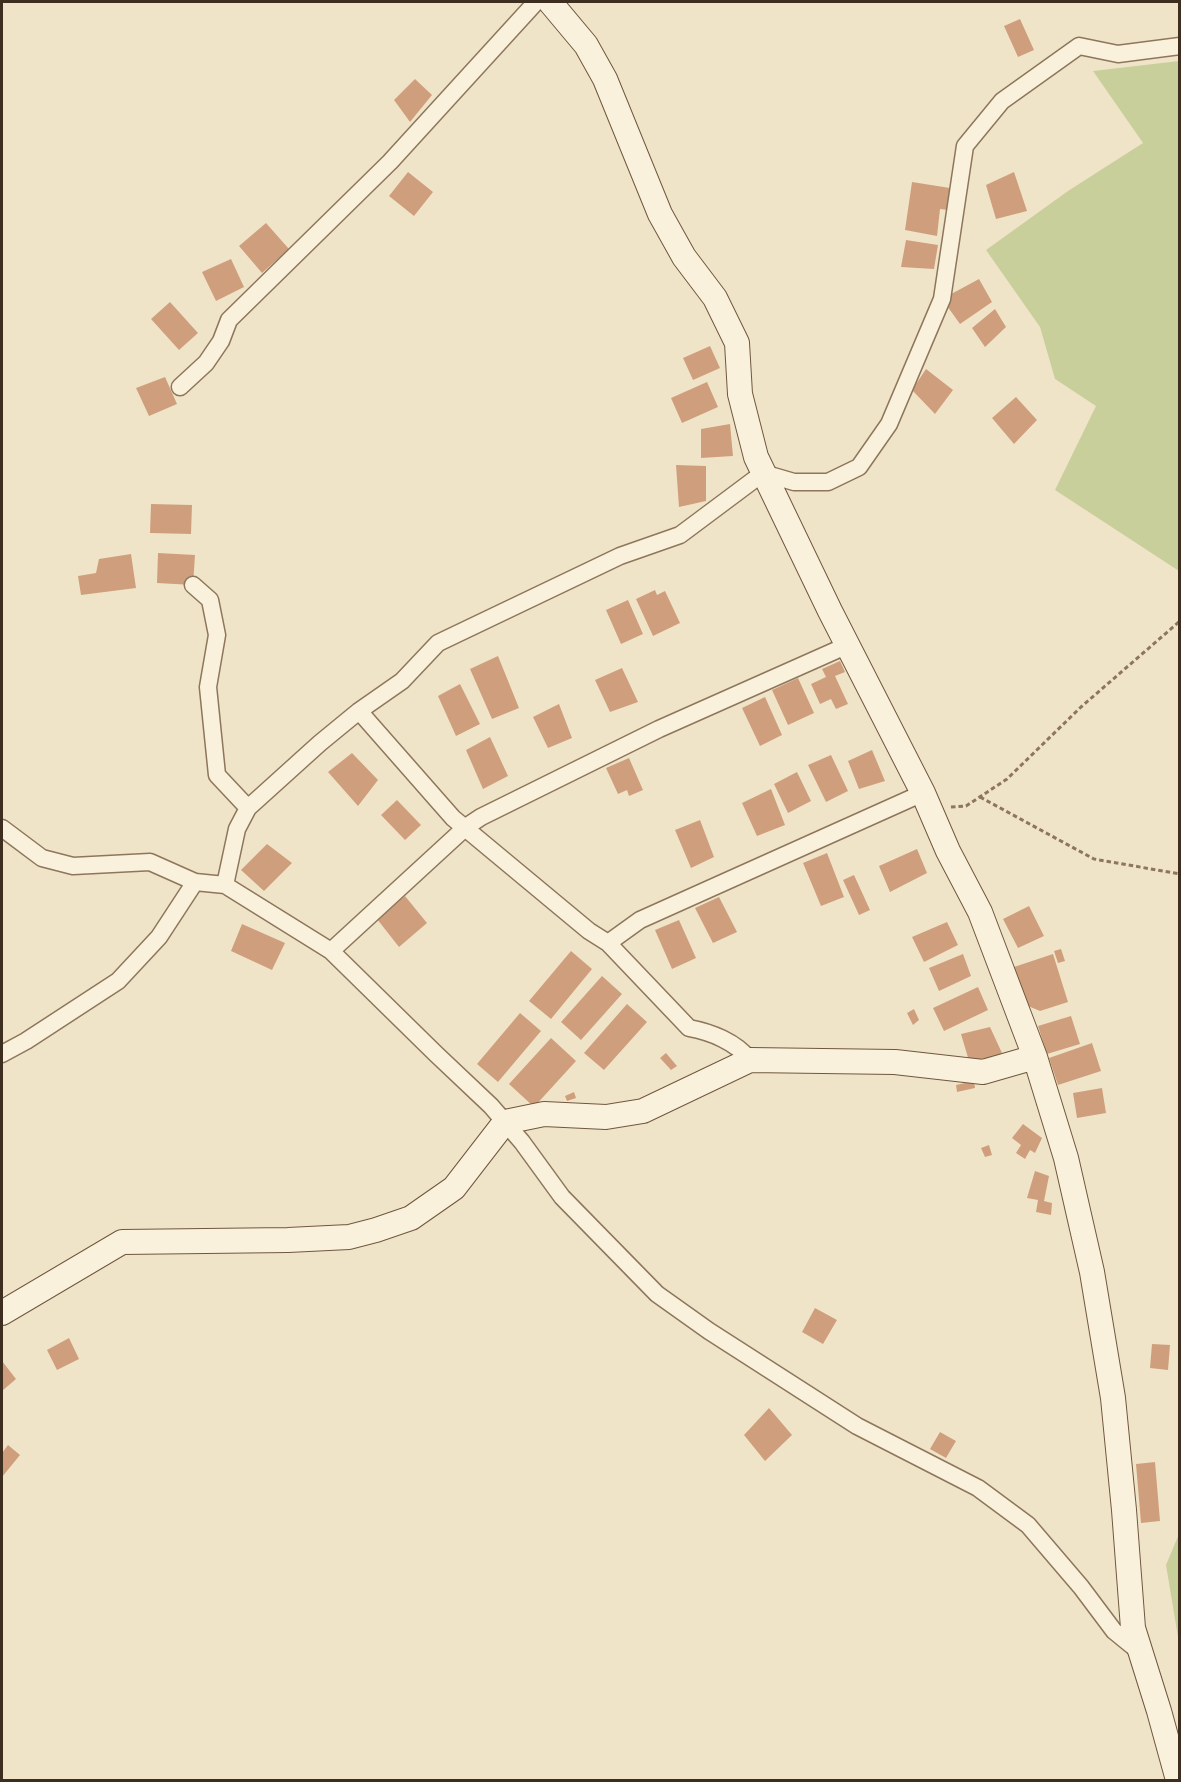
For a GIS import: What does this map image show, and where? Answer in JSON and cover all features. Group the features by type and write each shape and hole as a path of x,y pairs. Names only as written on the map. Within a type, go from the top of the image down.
{"street":[{"path":"180,387 206,363 221,341 229,320 390,162 536,2"},
{"path":"550,2 586,45 605,79 660,214 684,257 715,298 737,343 740,394 756,457 763,474 980,912 1035,1057 1066,1158 1092,1272 1113,1398 1133,1628 1178,1780"},
{"path":"763,474 794,482 828,482 859,467 889,424 942,299 965,146 1002,100 1079,46 1118,54 1179,46"},
{"path":"225,885 237,830 248,808 320,743 359,711 402,681 438,644 620,556 680,535 763,474"},
{"path":"193,585 210,600 217,635 208,687 217,775 248,808"},
{"path":"331,951 466,827 481,817 659,729 848,645"},
{"path":"359,711 453,818 589,931 608,943 689,1028 705,1031 742,1050 750,1060"},
{"path":"608,943 640,920 927,801"},
{"path":"2,828 42,858 73,866 150,862 195,882 225,885 331,951 491,1106 562,1197 657,1294 857,1426 978,1488 1028,1525 1081,1587 1114,1631 1141,1653"},
{"path":"2,1054 118,981 159,937 195,882"},
{"path":"2,1313 122,1242 288,1240 349,1237 376,1230 411,1218 454,1188 505,1122 544,1114 606,1117 643,1111 750,1060 895,1062 983,1072 1035,1057"}],"path":[{"path":"927,801 966,806 1007,779 1081,707 1179,621"},
{"path":"980,797 1094,859 1179,873"}],"green space":[{"path":"1180,61 1179,571 1055,490 1096,406 1055,379 1040,327 986,250 1068,191 1143,143 1093,71"},
{"path":"1179,1534 1179,1643 1166,1565"}],"building":[{"path":"1020,19 1034,50 1018,57 1004,26"},
{"path":"415,79 432,95 410,122 394,100"},
{"path":"408,172 433,192 414,216 389,196"},
{"path":"1014,172 1027,211 996,219 986,185"},
{"path":"912,182 950,188 948,210 940,209 937,236 905,230"},
{"path":"266,223 289,249 262,273 239,246"},
{"path":"906,240 938,245 934,269 901,267"},
{"path":"231,259 244,287 216,301 202,272"},
{"path":"979,279 992,302 960,324 942,299"},
{"path":"170,302 198,333 179,350 151,319"},
{"path":"995,309 1006,327 985,347 972,328"},
{"path":"710,346 720,368 693,380 683,358"},
{"path":"926,369 953,390 935,414 912,390"},
{"path":"165,377 177,404 149,416 136,388"},
{"path":"707,382 718,407 682,423 671,398"},
{"path":"1016,397 1037,420 1014,444 992,418"},
{"path":"730,424 733,456 701,458 701,429"},
{"path":"676,465 706,466 706,501 679,507"},
{"path":"151,504 192,505 191,534 150,533"},
{"path":"158,553 195,555 193,585 157,583"},
{"path":"131,554 136,588 81,595 78,576 96,573 99,559"},
{"path":"655,590 657,595 665,591 680,623 653,636 636,599"},
{"path":"628,600 643,634 621,644 606,610"},
{"path":"498,656 519,708 492,719 470,669"},
{"path":"840,661 845,672 835,676 848,704 836,709 831,699 820,704 811,684 826,677 822,669"},
{"path":"622,668 638,702 610,712 595,680"},
{"path":"798,678 814,713 788,725 772,690"},
{"path":"460,684 480,724 456,736 438,696"},
{"path":"765,697 782,735 760,746 742,708"},
{"path":"559,704 572,738 548,748 533,717"},
{"path":"490,737 508,776 483,789 466,750"},
{"path":"872,750 885,781 859,789 848,761"},
{"path":"352,753 378,780 358,806 328,772"},
{"path":"831,755 848,791 826,802 808,765"},
{"path":"629,758 643,790 629,796 627,790 618,794 606,768"},
{"path":"797,772 811,801 788,813 774,784"},
{"path":"771,789 785,825 757,836 742,803"},
{"path":"397,800 421,825 405,840 381,815"},
{"path":"700,820 714,857 691,868 675,830"},
{"path":"267,844 292,863 264,891 241,870"},
{"path":"917,849 927,873 890,892 879,866"},
{"path":"827,853 844,897 821,906 803,863"},
{"path":"854,875 870,910 859,915 843,880"},
{"path":"405,896 427,923 399,947 377,919"},
{"path":"719,897 737,932 713,943 695,908"},
{"path":"1029,906 1044,936 1018,948 1003,919"},
{"path":"679,920 696,958 672,969 655,930"},
{"path":"947,922 958,945 924,962 912,937"},
{"path":"242,924 285,943 272,970 231,951"},
{"path":"1061,949 1065,961 1058,963 1054,951"},
{"path":"571,951 592,969 551,1019 529,1001"},
{"path":"963,954 971,976 939,991 929,968"},
{"path":"1053,954 1068,1002 1040,1011 1028,1006 1014,967"},
{"path":"602,976 622,994 581,1040 561,1022"},
{"path":"978,987 988,1010 944,1031 933,1008"},
{"path":"627,1004 647,1022 604,1070 584,1053"},
{"path":"914,1009 919,1020 913,1025 907,1013"},
{"path":"520,1013 541,1031 498,1082 477,1064"},
{"path":"1071,1016 1080,1044 1047,1054 1038,1026"},
{"path":"990,1027 1002,1053 988,1061 969,1061 961,1034"},
{"path":"551,1038 576,1061 534,1107 509,1084"},
{"path":"1092,1043 1101,1071 1058,1085 1049,1058"},
{"path":"666,1053 677,1066 671,1070 660,1058"},
{"path":"974,1081 975,1088 957,1092 956,1085"},
{"path":"1102,1088 1106,1113 1077,1118 1073,1093"},
{"path":"574,1092 576,1098 567,1101 565,1096"},
{"path":"1023,1124 1042,1138 1035,1153 1030,1150 1025,1159 1016,1153 1021,1145 1012,1138"},
{"path":"989,1145 992,1155 985,1157 981,1148"},
{"path":"1035,1171 1049,1176 1044,1201 1052,1203 1051,1215 1036,1212 1038,1200 1027,1198"},
{"path":"815,1308 837,1320 823,1344 802,1332"},
{"path":"69,1338 79,1359 57,1370 47,1350"},
{"path":"1152,1344 1170,1345 1168,1370 1150,1368"},
{"path":"2,1361 16,1379 2,1391"},
{"path":"769,1408 792,1435 765,1461 744,1435"},
{"path":"940,1432 956,1441 946,1458 930,1449"},
{"path":"8,1445 20,1455 2,1477 2,1453"},
{"path":"1155,1462 1160,1521 1141,1523 1136,1464"}]}
